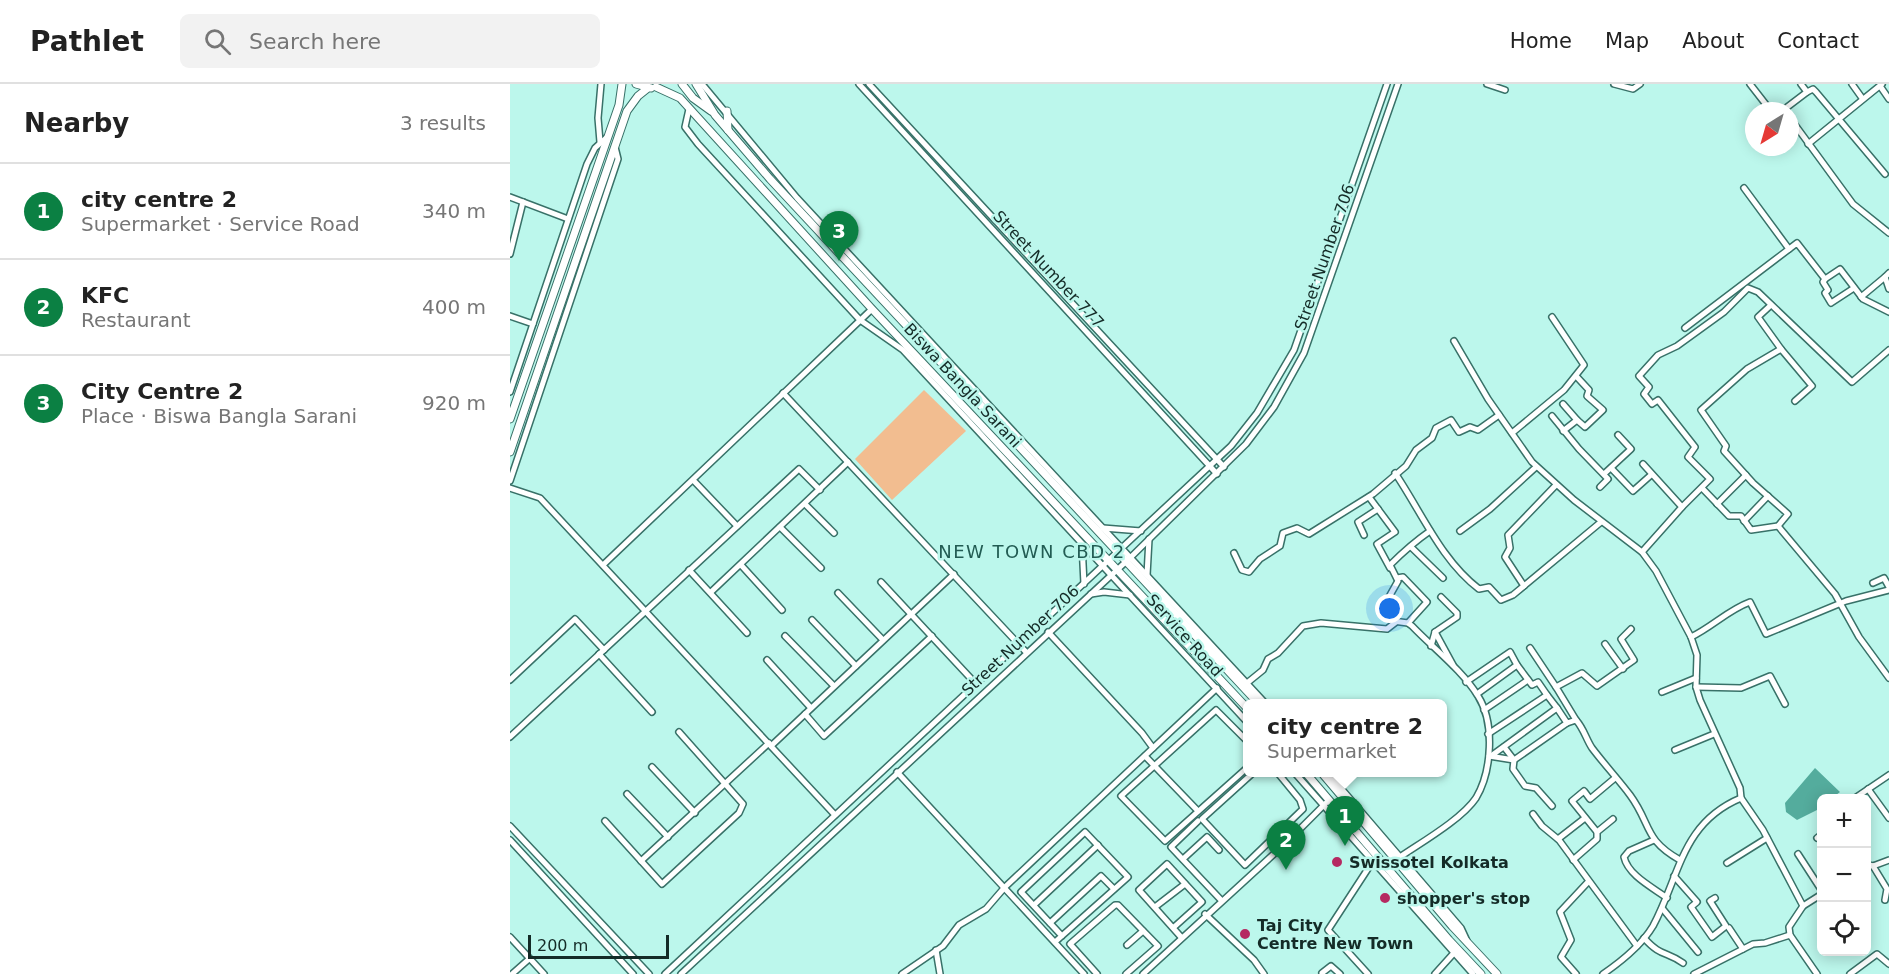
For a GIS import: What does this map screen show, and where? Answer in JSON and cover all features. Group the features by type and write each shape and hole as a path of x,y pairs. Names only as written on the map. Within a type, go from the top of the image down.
{"main road":[{"path":"510,420 603,140 620,98 622,84"},
{"name":"Biswa Bangla Sarani","path":"636,84 655,86 674,94 689,109 1114,572 1243,704"},
{"path":"682,84 693,98 715,115"},
{"name":"Biswa Bangla Sarani","path":"696,84 728,131 1120,550 1254,699"},
{"path":"510,452 614,146 630,106 655,86"},
{"path":"727,111 728,131"},
{"path":"1309,777 1327,803 1481,974"},
{"path":"1325,777 1467,943 1497,974"}],"street":[{"path":"510,392 513,374 533,324 587,164 603,140 598,118 601,84"},
{"path":"702,84 727,111 797,203"},
{"name":"Street Number 777","path":"859,84 1217,474"},
{"name":"Street Number 777","path":"869,84 1224,467"},
{"name":"Street Number 706","path":"665,974 1217,459 1257,413 1294,350 1387,84"},
{"name":"Street Number 706","path":"681,974 1149,540 1224,467 1268,416 1304,354 1398,84"},
{"path":"1487,84 1505,90"},
{"path":"1614,84 1627,88 1638,85"},
{"path":"1750,84 1764,102"},
{"path":"1801,84 1808,92"},
{"path":"1852,84 1862,98"},
{"path":"1808,144 1879,85 1889,99"},
{"path":"1795,102 1813,89 1885,174"},
{"path":"689,109 685,123 687,131 860,320 903,350 1082,541 1106,563"},
{"path":"1799,131 1853,204 1889,233"},
{"path":"510,481 618,159 614,146"},
{"path":"1744,188 1789,249"},
{"path":"510,197 568,219"},
{"path":"510,254 523,202"},
{"path":"1685,328 1797,243 1825,279 1823,282 1828,290 1825,293 1831,303 1854,288"},
{"path":"1825,279 1840,269 1861,297 1889,312"},
{"path":"1887,275 1889,289"},
{"path":"1861,297 1887,275"},
{"path":"1742,283 1758,292 1852,382 1889,350"},
{"path":"1642,552 1710,479 1688,457 1695,447 1658,400 1652,404 1644,394 1649,387 1639,376 1658,355 1677,346 1724,312 1748,288"},
{"path":"1770,305 1758,317 1812,386 1795,401"},
{"path":"603,565 694,481 872,309"},
{"path":"897,311 1103,528 1120,550"},
{"path":"510,316 533,324"},
{"path":"1512,433 1564,390 1584,365 1552,317"},
{"path":"1454,341 1499,415 1536,467 1601,522 1642,552 1656,571 1691,637 1697,655 1696,687 1714,734 1740,789 1741,798 1767,838 1803,906"},
{"path":"1702,488 1729,516 1741,516 1751,530 1778,526 1788,514 1724,451 1726,446 1701,410 1747,369 1781,349"},
{"path":"1563,404 1585,428 1603,410 1587,396 1589,390 1576,376"},
{"path":"783,393 1026,652"},
{"path":"1234,553 1239,567 1247,573 1260,558 1280,546 1283,533 1297,528 1309,534 1369,497 1406,466 1416,450 1430,441 1436,428 1448,420 1452,420 1459,432 1470,427 1478,430 1499,415"},
{"path":"1552,416 1608,479 1600,487"},
{"path":"1563,431 1577,420"},
{"path":"1604,474 1632,449 1618,435"},
{"path":"711,592 848,462"},
{"path":"1643,464 1682,507"},
{"path":"1460,531 1490,510 1536,467"},
{"path":"1611,468 1633,491 1651,475"},
{"path":"510,737 799,469 820,490"},
{"path":"1395,474 1430,531 1462,575 1479,589 1489,587 1501,600 1505,600 1524,586 1601,522"},
{"path":"1717,504 1746,475"},
{"path":"694,481 737,526"},
{"path":"1524,586 1505,557 1510,548 1508,535 1556,485"},
{"path":"510,488 540,498 835,815"},
{"path":"1744,521 1768,496"},
{"path":"1369,497 1395,532 1377,544 1397,578 1397,584 1389,597 1388,614 1396,622 1408,623 1477,694 1484,710 1490,756 1476,798 1453,819 1400,857"},
{"path":"805,504 834,533"},
{"path":"1364,535 1358,522 1378,509"},
{"path":"1778,526 1841,603 1859,637 1889,678"},
{"path":"780,528 821,568"},
{"path":"1103,528 1141,531"},
{"path":"1390,568 1391,563 1430,531"},
{"path":"1147,575 1149,540"},
{"path":"1082,541 1084,584"},
{"path":"1412,547 1443,578"},
{"path":"1128,559 1147,575 1261,699"},
{"path":"741,564 782,610"},
{"path":"689,570 747,633"},
{"path":"1114,572 1131,596"},
{"path":"641,861 805,714 954,574"},
{"path":"1397,578 1403,577 1427,602 1408,623"},
{"path":"1691,637 1708,629 1736,607 1750,602 1766,634 1841,603 1889,589 1884,578 1873,583"},
{"path":"881,582 976,684"},
{"name":"Service Road","path":"1089,594 1104,592 1131,596 1243,718"},
{"path":"838,593 884,640"},
{"path":"1431,646 1435,632 1457,617 1457,614 1441,597"},
{"path":"510,680 575,619 652,712"},
{"path":"812,620 856,666"},
{"path":"1247,683 1258,674 1268,659 1278,653 1303,626 1321,623 1387,629 1396,622"},
{"path":"1556,687 1582,673 1597,686 1623,669 1634,660 1622,639 1631,629"},
{"path":"1048,632 1142,733 1153,748"},
{"path":"1435,632 1457,673"},
{"path":"785,636 834,686"},
{"path":"805,714 824,736 932,636"},
{"path":"1605,644 1623,669"},
{"path":"1530,648 1593,749 1631,797 1654,840 1663,850 1680,860"},
{"path":"1466,682 1510,652 1516,665 1532,685 1538,682 1567,723"},
{"path":"767,660 811,708"},
{"path":"1477,694 1516,665"},
{"path":"1696,687 1742,688 1770,676 1785,704"},
{"path":"1662,692 1696,678"},
{"path":"1484,710 1528,680"},
{"path":"902,974 936,950 959,925 986,909 1005,887 1223,683"},
{"path":"1488,734 1547,695"},
{"path":"1490,756 1557,708"},
{"path":"1243,736 1216,710 1121,796 1165,841 1243,771"},
{"path":"1490,756 1514,760 1567,723 1576,720"},
{"path":"605,821 662,884 742,808 743,804 678,732"},
{"path":"1675,750 1714,734"},
{"path":"1504,747 1514,760 1514,769 1525,786 1536,788 1552,806"},
{"path":"1145,756 1198,811"},
{"path":"652,767 695,813"},
{"path":"897,772 1084,974"},
{"path":"1860,794 1889,775"},
{"path":"1248,777 1202,819 1245,865 1303,809 1300,800 1281,777"},
{"path":"1299,777 1327,803 1373,861 1473,974"},
{"path":"1331,777 1461,928 1467,943"},
{"path":"1573,860 1597,839 1597,832 1572,801 1584,791 1590,799 1615,778"},
{"path":"1868,789 1889,818"},
{"path":"627,794 668,837"},
{"path":"1603,974 1612,972 1644,938 1667,898 1680,860 1706,818 1741,798"},
{"path":"1138,964 1144,973 1327,803"},
{"path":"1533,814 1542,826 1558,839 1637,946"},
{"path":"1558,839 1585,818"},
{"path":"1597,832 1613,819"},
{"path":"1198,820 1171,847 1221,900"},
{"path":"1055,942 1128,877 1076,821"},
{"path":"510,826 649,974"},
{"path":"1062,936 1021,892 1085,831"},
{"path":"1278,835 1285,844"},
{"path":"1183,859 1207,837 1219,850"},
{"path":"1727,863 1767,838"},
{"path":"1654,840 1629,851 1624,861 1637,876 1667,898"},
{"path":"511,844 633,974"},
{"path":"1034,905 1098,845"},
{"path":"1798,854 1817,885"},
{"path":"1366,973 1328,930 1373,861"},
{"path":"1871,865 1889,861"},
{"path":"1173,928 1202,902 1167,864 1139,890 1181,937"},
{"path":"1874,866 1887,889 1885,900"},
{"path":"1050,923 1101,876 1114,889"},
{"path":"1674,876 1697,902 1691,907 1712,936 1726,926 1710,901 1715,898"},
{"path":"1576,974 1561,957 1571,940 1560,912 1588,882"},
{"path":"1155,907 1185,884"},
{"path":"1817,895 1803,906 1791,921 1790,935 1817,974"},
{"path":"1096,974 1070,944 1114,905 1118,905 1158,946 1126,974"},
{"path":"1662,908 1698,952"},
{"path":"1205,914 1254,960 1264,974"},
{"path":"1730,928 1743,949"},
{"path":"1127,945 1143,930"},
{"path":"1694,974 1743,949 1790,935"},
{"path":"510,937 544,974"},
{"path":"1644,938 1655,951 1663,955 1671,955 1683,963"},
{"path":"936,950 940,974"},
{"path":"1435,974 1454,954"},
{"path":"1850,974 1877,954 1889,964"},
{"path":"512,974 529,958"},
{"path":"1322,974 1331,966 1340,974"}],"shaded area":[{"path":"924,390 966,431 892,500 855,459"},
{"path":"1815,768 1840,792 1817,794 1817,810 1797,820 1786,812 1785,803"}],"place":[{"name":"City Centre 2","path":"839,261"},
{"name":"city centre 2","path":"1345,846"},
{"name":"Swissotel Kolkata","path":"1337,862"},
{"name":"KFC","path":"1286,870"},
{"name":"shopper's stop","path":"1385,898"},
{"name":"Taj City Centre New Town","path":"1245,934"}],"district":[{"name":"NEW TOWN CBD 2","path":"1032,552"}]}
